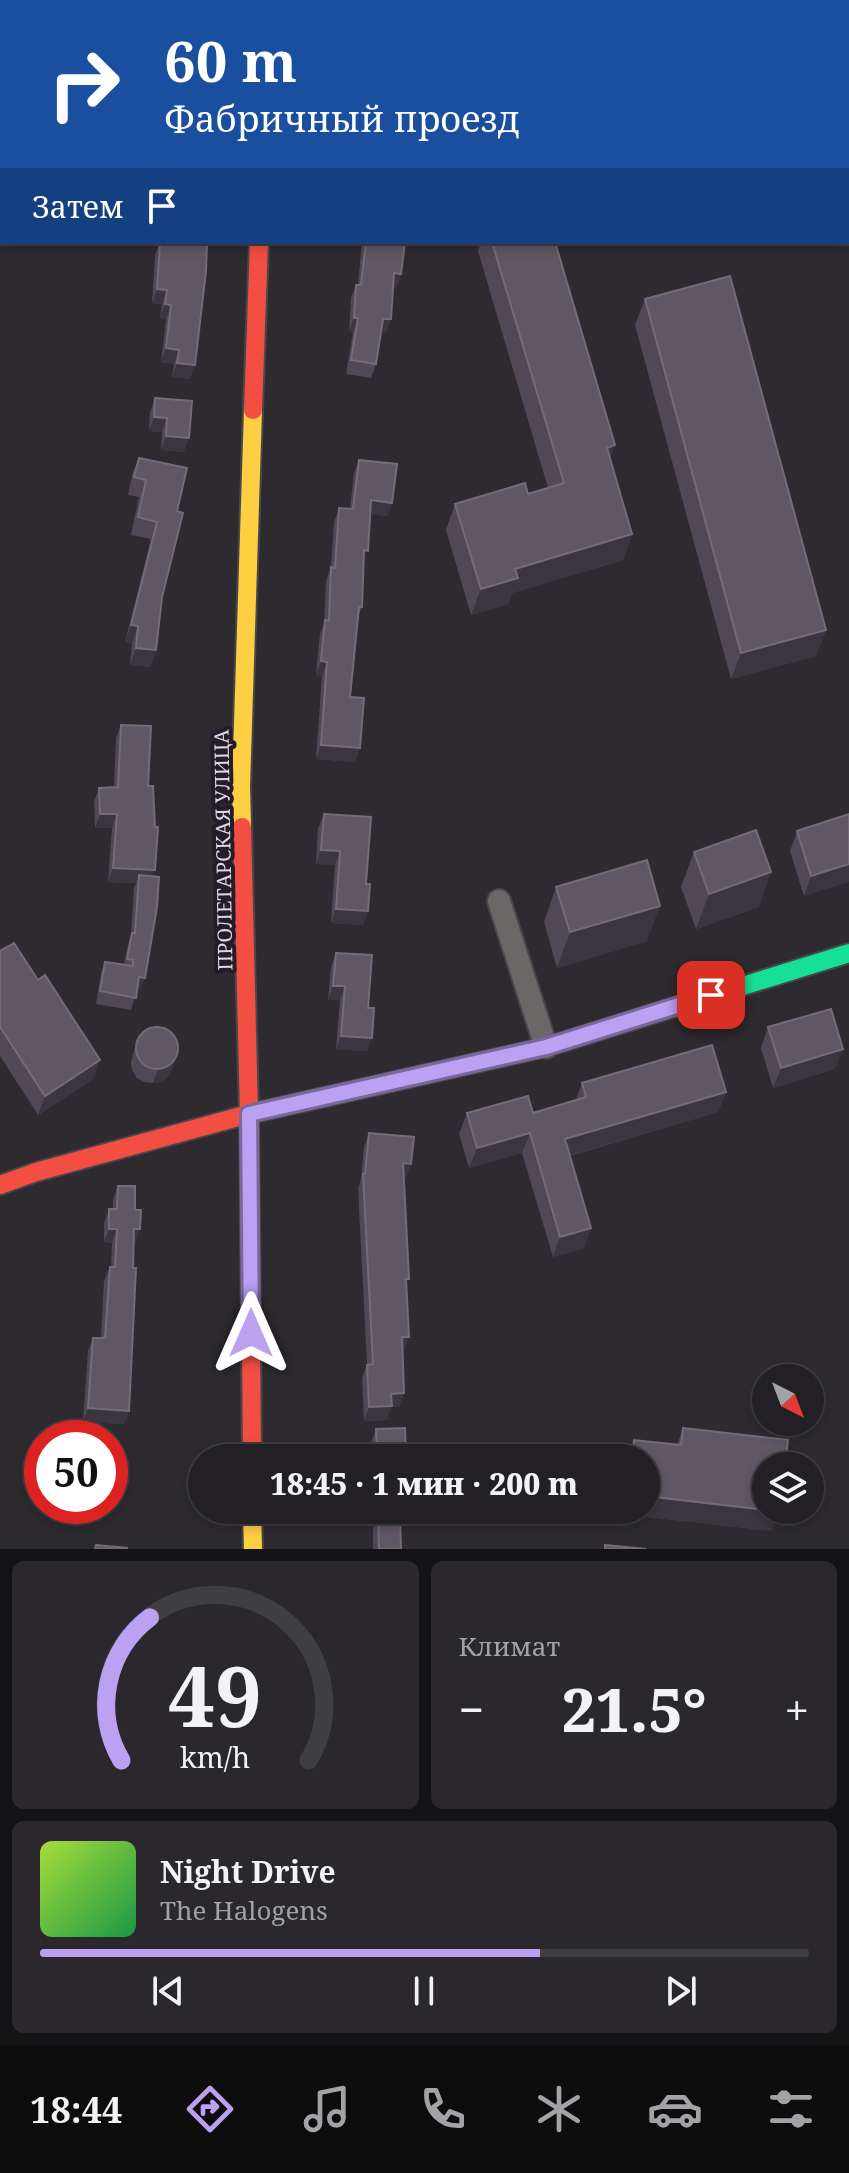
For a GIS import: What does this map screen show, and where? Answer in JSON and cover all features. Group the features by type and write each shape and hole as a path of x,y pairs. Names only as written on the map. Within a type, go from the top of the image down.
{"main road":[{"name":"ПРОЛЕТАРСКАЯ УЛИЦА","path":"252,1444 249,1114 241,786 259,244"},
{"path":"0,1185 36,1172 249,1114 546,1047 849,953"},
{"path":"252,1524 253,1549"}],"street":[{"path":"499,901 546,1047"}],"building":[{"path":"160,244 207,244 195,365 177,363 179,350 166,348 171,305 165,304 167,290 157,289"},
{"path":"366,244 405,244 401,274 394,273 391,319 383,319 376,364 351,360 358,318 354,318 356,285 361,285"},
{"path":"493,244 556,244 615,445 607,448 632,534 515,569 518,578 481,589 455,504 525,483 528,494 564,483"},
{"path":"730,276 826,630 741,653 645,299"},
{"path":"155,398 192,401 189,438 166,436 167,418 154,417"},
{"path":"139,458 187,468 177,511 183,513 162,597 156,650 136,648 138,626 131,625 157,522 138,517 146,480 134,477"},
{"path":"359,460 397,464 392,503 371,500 368,551 364,550 362,607 359,607 350,697 364,698 360,748 321,745 327,662 321,661 325,620 329,621 331,567 335,568 339,508 353,509"},
{"path":"121,725 151,726 148,786 153,786 155,827 158,827 155,870 113,868 117,814 100,814 99,788 118,787"},
{"path":"324,814 371,817 366,884 370,884 368,911 336,909 340,851 321,850"},
{"path":"849,814 849,864 811,876 797,831"},
{"path":"756,830 771,872 709,894 694,852"},
{"path":"647,860 660,906 570,932 556,887"},
{"path":"139,875 159,877 145,978 139,977 136,998 100,991 105,962 133,966 133,960 127,959 132,933 135,933"},
{"path":"14,943 38,980 45,975 100,1060 45,1096 0,1027 0,951"},
{"path":"336,953 372,955 368,1008 374,1008 372,1038 341,1036 345,986 333,986"},
{"path":"831,1009 843,1049 781,1068 768,1027"},
{"path":"157,1027 172,1033 178,1048 172,1063 157,1069 142,1063 136,1048 142,1033"},
{"path":"712,1045 726,1092 565,1139 591,1228 560,1237 530,1133 477,1148 467,1113 528,1096 533,1113 586,1097 582,1083"},
{"path":"369,1133 414,1137 411,1164 403,1163 409,1279 406,1279 409,1337 402,1337 404,1393 391,1394 392,1406 369,1407 367,1365 373,1364 363,1174"},
{"path":"118,1186 135,1186 135,1210 141,1210 140,1229 134,1229 133,1268 136,1268 129,1411 88,1408 93,1338 105,1338 110,1267 115,1267 117,1229 109,1229 109,1209 117,1209"},
{"path":"405,1428 406,1444 377,1444 376,1429"},
{"path":"683,1428 788,1440 787,1452 752,1452 752,1508 660,1498 660,1444 634,1444 634,1440 681,1445"},
{"path":"378,1524 400,1524 401,1549 379,1549"},
{"path":"96,1545 127,1548 127,1549 95,1549"},
{"path":"605,1545 646,1549 605,1549"}],"traffic: fast":[{"path":"502,1057 546,1047 849,953"}],"traffic: slow":[{"path":"242,827 253,410"},
{"path":"252,1524 253,1549"}],"traffic: jam":[{"path":"253,410 259,244"},
{"path":"242,827 249,1114 252,1444"},
{"path":"0,1185 36,1172 249,1114 502,1057"}],"route":[{"path":"251,1333 249,1114 546,1047 711,995"}]}
